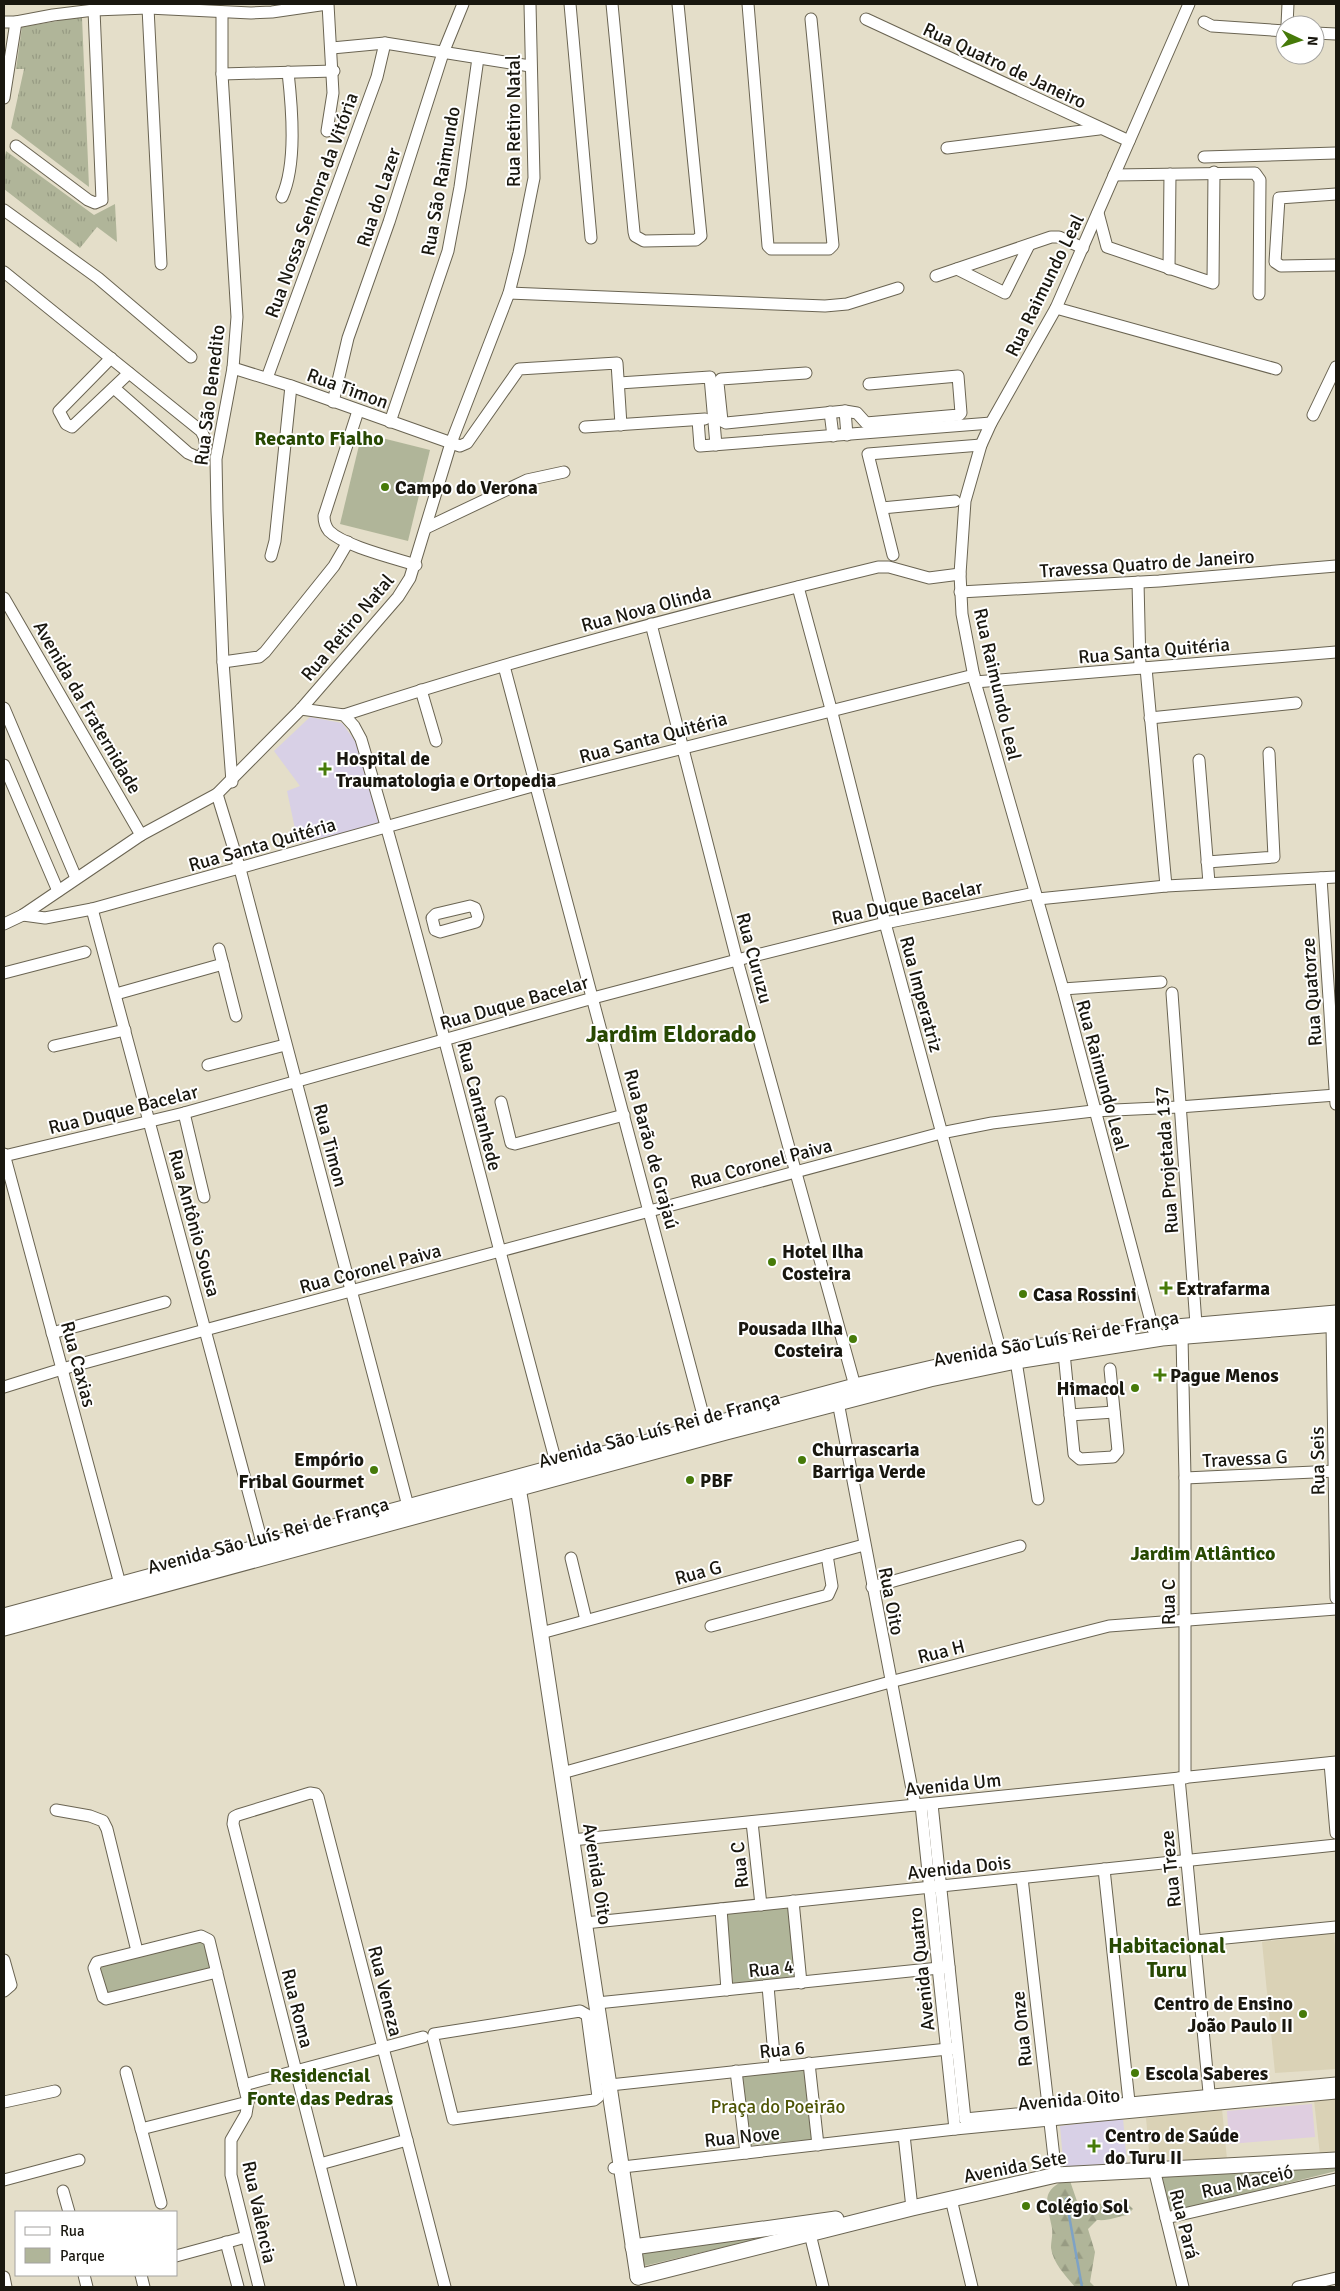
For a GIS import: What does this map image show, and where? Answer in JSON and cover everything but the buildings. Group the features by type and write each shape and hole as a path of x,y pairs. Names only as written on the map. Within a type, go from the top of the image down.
{"main road":[{"name":"Avenida São Luís Rei de França","path":"4,1616 408,1506 515,1483 557,1466 838,1402 930,1379 1158,1334 1196,1324 1335,1320"},
{"name":"Avenida São Luís Rei de França","path":"4,1628 515,1483 712,1430 856,1386 1001,1352 1158,1334 1182,1336 1335,1320"},
{"name":"Avenida Oito","path":"515,1483 541,1633 597,2003 600,2056 610,2084 618,2168 634,2247 635,2282"},
{"name":"Avenida Sete","path":"635,2282 912,2208 1056,2176 1336,2160"},
{"name":"Avenida Sete","path":"634,2247 912,2208"}],"street":[{"path":"4,22 16,22 52,9 148,8 222,12 272,12 328,4 334,71 333,93 327,131"},
{"name":"Rua do Lazer","path":"333,402 348,338 443,53 463,4"},
{"name":"Rua Retiro Natal","path":"4,924 23,915 141,835 217,794 232,782 301,709 398,597 410,578 416,565 451,442 509,293 534,178 530,4"},
{"path":"570,4 591,238"},
{"path":"612,4 634,232 635,236 644,241 696,240 701,236 678,4"},
{"path":"748,4 768,246 771,249 829,249 833,245 811,19"},
{"name":"Rua Raimundo Leal","path":"1158,1334 1094,1111 1037,896 974,678 966,642 960,592 960,574 965,501 981,445 991,422 1056,308 1189,4"},
{"path":"148,8 161,264"},
{"path":"16,146 88,200 95,203 102,200 94,10"},
{"name":"Rua São Benedito","path":"222,12 222,74 237,317 233,368 216,459 223,662 232,782"},
{"name":"Rua Quatro de Janeiro","path":"866,19 1129,141"},
{"path":"4,98 16,22"},
{"path":"1204,22 1212,26 1275,30"},
{"path":"332,48 386,43 530,66"},
{"name":"Rua Nossa Senhora da Vitória","path":"267,378 377,77 386,43"},
{"name":"Rua São Raimundo","path":"390,422 448,251 478,58"},
{"path":"222,74 334,71"},
{"path":"282,197 286,188 290,151 290,90 288,72"},
{"path":"947,148 1100,129"},
{"path":"1204,157 1336,153"},
{"path":"1114,175 1251,171 1258,176 1260,180 1259,294"},
{"path":"1098,213 1107,247 1213,283 1214,172"},
{"path":"1170,174 1170,269"},
{"path":"1336,194 1279,198 1275,262 1281,266 1336,266"},
{"path":"4,210 98,278 191,357"},
{"path":"936,276 1054,236 1083,248"},
{"path":"957,269 1005,293 1029,245"},
{"path":"4,272 201,431 205,440 202,456 197,457 188,453 114,388"},
{"path":"509,293 825,306 847,304 898,288"},
{"path":"1056,308 1276,369"},
{"path":"111,358 59,411 62,419 72,427 129,373"},
{"path":"451,442 460,446 467,443 519,369 617,363 621,425"},
{"path":"1313,415 1336,367"},
{"name":"Rua Timon","path":"233,368 291,386 451,442"},
{"path":"806,373 721,379 718,383 722,421 726,423 845,411 857,413 866,423 959,415 961,413 958,376 870,384"},
{"path":"619,383 710,377 718,445"},
{"path":"271,556 275,541 291,386"},
{"path":"358,411 324,516 325,526 328,530 348,542 416,565"},
{"path":"845,411 847,435"},
{"path":"830,412 833,436"},
{"path":"585,427 714,418"},
{"path":"698,420 700,446 991,422"},
{"path":"893,555 868,456 869,453 981,445"},
{"path":"426,528 527,480 564,472"},
{"path":"882,508 955,501"},
{"path":"223,662 259,656 265,652 334,566 348,542"},
{"name":"Rua Nova Olinda","path":"344,715 421,690 651,624 884,566 929,578 960,574"},
{"name":"Travessa Quatro de Janeiro","path":"960,592 1138,582 1336,566"},
{"path":"1138,582 1143,668 1150,718 1166,886"},
{"name":"Rua Imperatriz","path":"798,587 885,923 1001,1352"},
{"name":"Avenida da Fraternidade","path":"4,598 141,835"},
{"name":"Rua Curuzu","path":"651,624 737,960 856,1386"},
{"name":"Rua Santa Quitéria","path":"23,915 45,918 92,909 536,785 831,709 974,678 1143,668 1336,652"},
{"name":"Rua Barão de Grajaú","path":"504,666 650,1211 712,1430"},
{"path":"421,690 436,741"},
{"path":"1150,718 1296,703"},
{"path":"4,708 76,878"},
{"path":"301,709 344,715"},
{"name":"Rua Cantanhede","path":"344,715 361,739 387,827 445,1039 498,1251 557,1466"},
{"path":"1208,862 1274,856 1269,753"},
{"path":"1198,760 1209,883"},
{"path":"4,765 58,891"},
{"name":"Rua Timon","path":"217,794 240,869 408,1506"},
{"name":"Rua Duque Bacelar","path":"4,1155 184,1113 593,998 885,923 1037,896 1209,883 1336,877"},
{"name":"Rua Quatorze","path":"1320,878 1336,1104"},
{"name":"Rua Antônio Sousa","path":"92,909 263,1546"},
{"path":"416,933 434,928"},
{"path":"219,949 236,1016"},
{"path":"4,973 85,952"},
{"path":"116,994 223,964"},
{"path":"1062,989 1161,982"},
{"name":"Rua Projetada 137","path":"1172,993 1196,1324"},
{"path":"54,1046 125,1030"},
{"path":"208,1065 285,1045"},
{"name":"Rua Coronel Paiva","path":"4,1387 205,1330 941,1133 992,1123 1094,1111 1179,1107 1336,1095"},
{"path":"501,1102 511,1143 515,1144 624,1115"},
{"path":"184,1113 204,1197"},
{"name":"Rua Caxias","path":"4,1155 62,1369 89,1487 120,1584"},
{"path":"52,1333 165,1302"},
{"name":"Rua Seis","path":"1335,1320 1336,1598"},
{"name":"Rua C","path":"1182,1336 1185,1478 1182,1778"},
{"path":"1064,1353 1076,1458 1080,1460 1113,1457 1118,1451 1110,1369"},
{"path":"1016,1361 1038,1499"},
{"name":"Rua Oito","path":"838,1402 890,1682 922,1805"},
{"path":"1070,1416 1114,1412"},
{"name":"Travessa G","path":"1185,1478 1336,1471"},
{"name":"Rua G","path":"541,1633 864,1545"},
{"path":"872,1586 1020,1546"},
{"path":"711,1626 828,1595 832,1586 827,1555"},
{"path":"571,1558 586,1620"},
{"name":"Rua H","path":"562,1773 890,1682 1109,1626 1336,1609"},
{"path":"1333,1762 1336,1833"},
{"name":"Avenida Um","path":"572,1840 1333,1762"},
{"name":"Rua Treze","path":"1182,1778 1186,1861 1210,2100"},
{"name":"Rua Veneza","path":"313,1794 318,1797 445,2287"},
{"name":"Rua Roma","path":"313,1794 238,1815 233,1820 351,2287"},
{"name":"Avenida Quatro","path":"922,1805 935,1887 944,1968 952,2048 955,2129"},
{"path":"56,1810 90,1816 103,1821 107,1829 137,1951"},
{"name":"Rua C","path":"752,1822 761,1905"},
{"name":"Avenida Dois","path":"585,1923 1336,1845"},
{"path":"1104,1869 1130,2108"},
{"name":"Rua Onze","path":"1022,1878 1056,2176"},
{"path":"793,1901 801,1983"},
{"path":"721,1909 727,1990"},
{"path":"1195,1941 1336,1927"},
{"path":"141,2129 248,2102 217,1972 210,1943 206,1937 201,1936 137,1951 97,1962 95,1965 103,1997 106,1999 217,1972"},
{"path":"4,1960 11,1985 4,1991"},
{"name":"Rua 4","path":"597,2003 944,1968"},
{"path":"768,1986 775,2067"},
{"path":"584,2012 587,2015 600,2056 599,2093 598,2097 594,2100 456,2119 450,2116 433,2038 437,2033 584,2012"},
{"path":"244,2085 423,2037"},
{"name":"Avenida Quatro","path":"952,2048 965,2119"},
{"name":"Rua 6","path":"610,2084 952,2048"},
{"path":"809,2063 818,2145"},
{"path":"736,2071 746,2153"},
{"path":"126,2072 161,2203"},
{"path":"955,2129 965,2119 1049,2116 1210,2100 1336,2083"},
{"path":"4,2102 55,2091"},
{"path":"1210,2100 1336,2093"},
{"name":"Rua Valência","path":"248,2102 246,2114 234,2132 230,2150 231,2175 259,2287"},
{"name":"Avenida Oito","path":"955,2129 1049,2116"},
{"name":"Rua Nove","path":"618,2168 955,2129"},
{"path":"904,2135 912,2208"},
{"path":"320,2164 407,2140"},
{"path":"4,2180 79,2160"},
{"name":"Rua Pará","path":"1154,2169 1183,2287"},
{"name":"Rua Maceió","path":"1166,2218 1336,2179"},
{"path":"63,2191 69,2211"},
{"path":"951,2199 972,2287"},
{"path":"810,2234 823,2287"},
{"path":"178,2255 246,2237"},
{"name":"Rua Valência","path":"226,2242 238,2287"},
{"path":"4,2277 6,2287"},
{"path":"1298,2287 1336,2278"}],"shaded area":[{"name":"Hospital de Traumatologia e Ortopedia","path":"310,717 342,723 355,741 380,825 298,843 287,791 300,786 274,751"},
{"name":"Centro de Ensino João Paulo II","path":"1334,1932 1336,1960 1336,2069 1275,2073 1262,1942"},
{"path":"1336,2098 1336,2154 1320,2155 1314,2100"},
{"path":"1312,2104 1315,2137 1229,2144 1227,2111"},
{"path":"1222,2109 1227,2159 1150,2162 1146,2118"},
{"name":"Centro de Saúde do Turu II","path":"1123,2118 1127,2166 1064,2171 1060,2126"}],"green space":[{"path":"59,17 82,17 89,187 11,128 24,69 16,69 22,27 58,21"},
{"path":"6,151 94,215 115,204 117,242 97,227 80,248 4,189"},
{"name":"Campo do Verona","path":"362,433 430,450 408,541 340,524"},
{"path":"791,1905 798,1977 733,1983 727,1913"},
{"path":"200,1941 205,1943 211,1969 107,1995 100,1967"},
{"name":"Praça do Poeirão","path":"807,2069 816,2139 750,2145 740,2074"},
{"path":"1336,2168 1336,2171 1170,2213 1162,2175"},
{"path":"1069,2178 1079,2207 1124,2200 1133,2209 1127,2215 1097,2220 1088,2229 1095,2252 1090,2282 1095,2287 1075,2287 1060,2269 1052,2253 1052,2231 1047,2198 1053,2188"},
{"path":"825,2223 644,2266 642,2250"}],"waterway":[{"path":"1066,2199 1082,2287"}],"place":[{"name":"Campo do Verona","path":"385,487"},
{"name":"Hospital de Traumatologia e Ortopedia","path":"325,769"},
{"name":"Hotel Ilha Costeira","path":"772,1262"},
{"name":"Extrafarma","path":"1166,1288"},
{"name":"Casa Rossini","path":"1023,1294"},
{"name":"Pousada Ilha Costeira","path":"853,1339"},
{"name":"Pague Menos","path":"1160,1375"},
{"name":"Himacol","path":"1135,1388"},
{"name":"Churrascaria Barriga Verde","path":"802,1460"},
{"name":"Empório Fribal Gourmet","path":"374,1470"},
{"name":"PBF","path":"690,1480"},
{"name":"Centro de Ensino João Paulo II","path":"1303,2014"},
{"name":"Escola Saberes","path":"1135,2073"},
{"name":"Centro de Saúde do Turu II","path":"1094,2146"},
{"name":"Colégio Sol","path":"1026,2206"}],"district":[{"name":"Recanto Fialho","path":"319,438"},
{"name":"Jardim Eldorado","path":"671,1034"},
{"name":"Jardim Atlântico","path":"1203,1553"},
{"name":"Habitacional Turu","path":"1167,1958"},
{"name":"Residencial Fonte das Pedras","path":"320,2086"}]}
